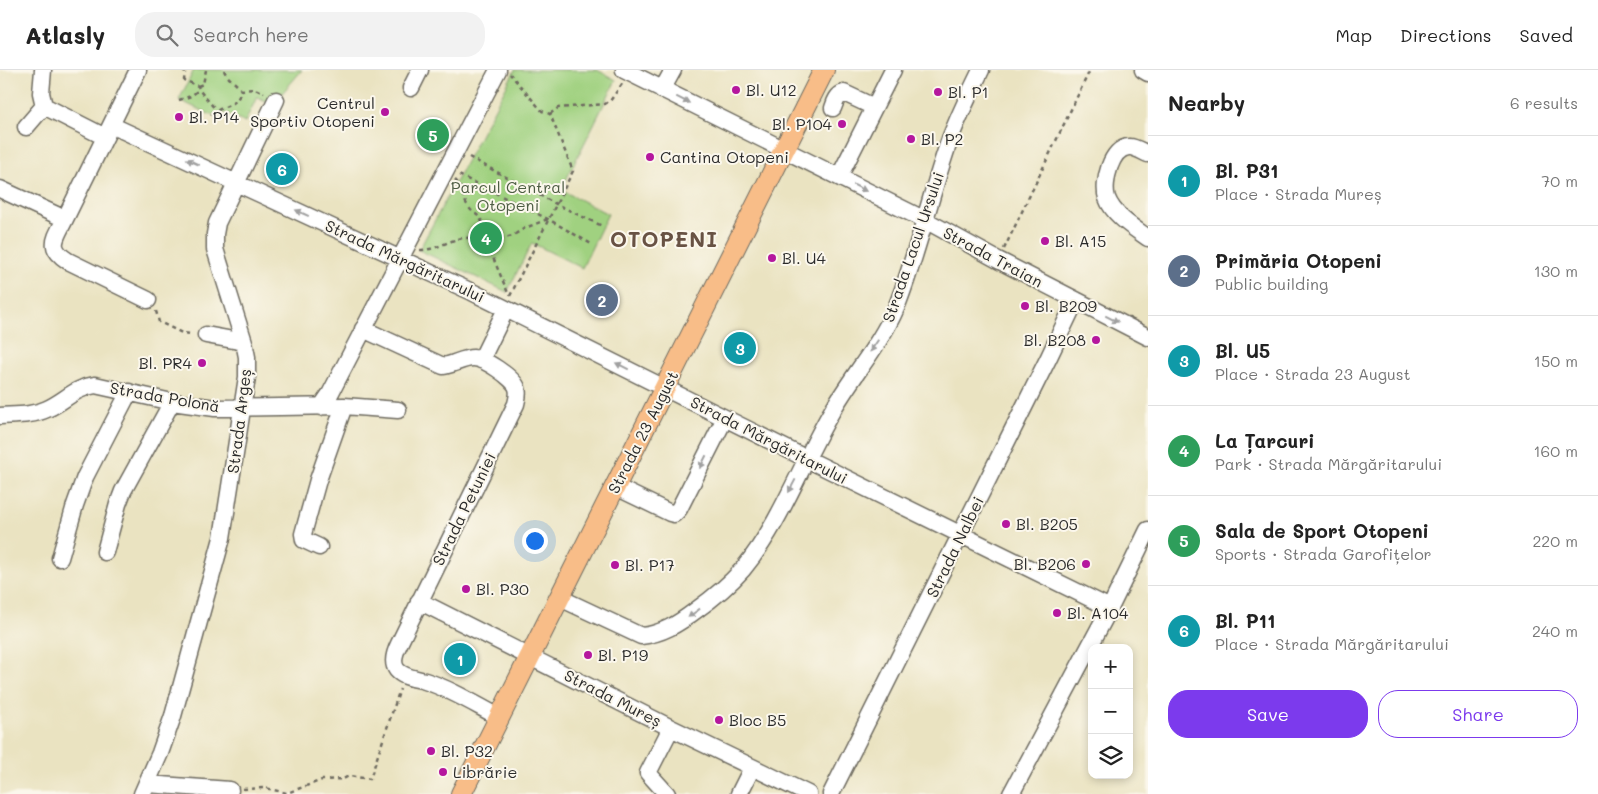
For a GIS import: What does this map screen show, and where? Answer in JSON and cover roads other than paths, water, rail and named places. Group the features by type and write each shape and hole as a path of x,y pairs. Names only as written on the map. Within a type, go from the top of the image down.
{"main road":[{"name":"Strada 23 August","path":"461,794 824,70"}],"street":[{"path":"43,70 41,92 44,106"},
{"path":"138,70 55,241 56,252 68,261 148,300"},
{"path":"411,88 420,70"},
{"path":"321,407 330,394 400,258 448,173 457,151 498,70"},
{"path":"655,81 673,70"},
{"path":"839,177 893,70"},
{"name":"Strada Lacul Ursului","path":"560,598 641,636 655,634 668,629 705,604 743,569 772,526 835,405 891,319 909,270 958,119 981,70"},
{"path":"1143,70 1148,73"},
{"name":"Strada Traian","path":"626,71 655,81 1148,337"},
{"path":"833,108 840,94 844,93 874,108"},
{"name":"Strada Argeș","path":"144,789 173,716 222,538 247,377 247,357 244,342 215,249 214,242 217,223 276,100"},
{"path":"26,127 44,106"},
{"path":"44,106 237,183"},
{"path":"1148,154 1129,147 1121,150 1114,158 1104,184 1107,199 1117,214 1148,238"},
{"name":"Strada Mărgăritarului","path":"237,183 400,258 506,304 725,418 1110,608"},
{"path":"0,189 65,218"},
{"name":"Strada Nalbei","path":"832,794 1076,300"},
{"path":"363,328 443,366 451,366 467,359 481,360 506,304"},
{"path":"206,335 244,342"},
{"name":"Strada Petuniei","path":"481,360 514,382 517,387 518,398 394,654 395,668 402,674 438,686 500,717"},
{"name":"Strada Polonă","path":"0,416 38,412 56,404 84,386 95,385 172,402 215,408 344,406 398,410"},
{"path":"60,558 75,505 86,477 129,392"},
{"path":"105,552 123,491 172,402"},
{"path":"319,547 304,540 303,534 318,480 344,406"},
{"path":"616,487 674,514 725,418"},
{"path":"1011,794 1110,608 1148,530"},
{"name":"Strada Mureș","path":"419,601 671,728 808,794"},
{"path":"666,794 648,773 671,728"},
{"path":"739,794 752,768"},
{"path":"144,789 230,792"}],"place":[{"name":"Bl. U12","path":"736,90"},
{"name":"Bl. P1","path":"938,92"},
{"name":"Centrul Sportiv Otopeni","path":"385,112"},
{"name":"Bl. P14","path":"179,117"},
{"name":"Bl. P104","path":"842,124"},
{"name":"Sala de Sport Otopeni","path":"433,135"},
{"name":"Bl. P2","path":"911,139"},
{"name":"Cantina Otopeni","path":"650,157"},
{"name":"Bl. P11","path":"282,169"},
{"name":"La Țarcuri","path":"486,238"},
{"name":"Bl. A15","path":"1045,241"},
{"name":"Bl. U4","path":"772,258"},
{"name":"Primăria Otopeni","path":"602,300"},
{"name":"Bl. B209","path":"1025,306"},
{"name":"Bl. B208","path":"1096,340"},
{"name":"Bl. U5","path":"740,348"},
{"name":"Bl. PR4","path":"202,363"},
{"name":"Bl. B205","path":"1006,524"},
{"name":"Bl. B206","path":"1086,564"},
{"name":"Bl. P17","path":"615,565"},
{"name":"Bl. P30","path":"466,589"},
{"name":"Bl. A104","path":"1057,613"},
{"name":"Bl. P19","path":"588,655"},
{"name":"Bl. P31","path":"460,659"},
{"name":"Bloc B5","path":"719,720"},
{"name":"Bl. P32","path":"431,751"},
{"name":"Librărie","path":"443,772"}],"district":[{"name":"OTOPENI","path":"664,240"}],"park label":[{"name":"Parcul Central Otopeni","path":"508,196"}]}
